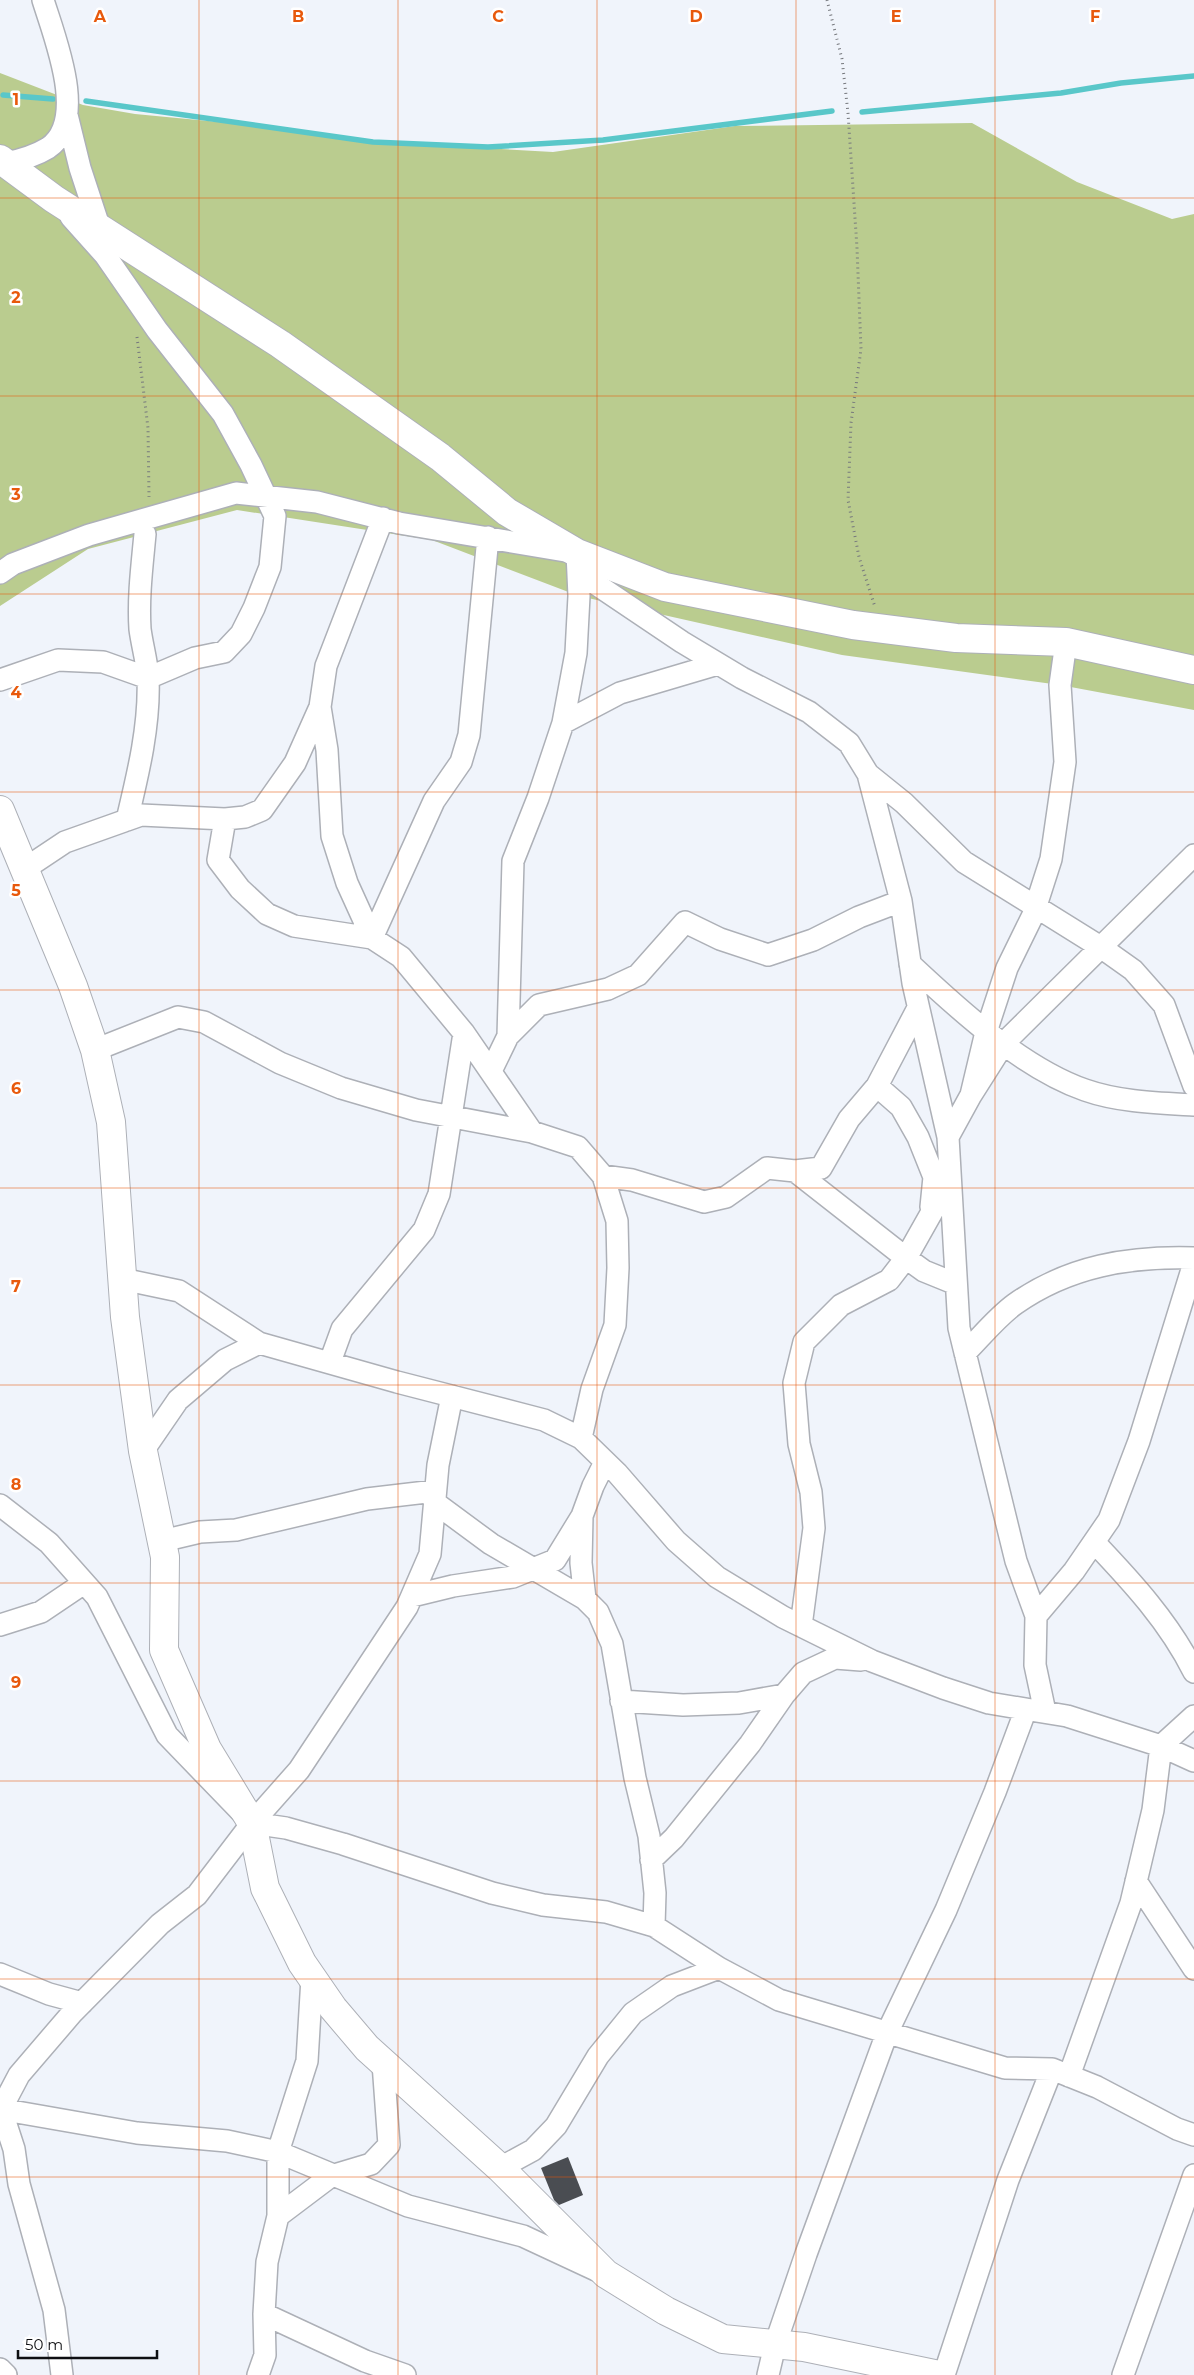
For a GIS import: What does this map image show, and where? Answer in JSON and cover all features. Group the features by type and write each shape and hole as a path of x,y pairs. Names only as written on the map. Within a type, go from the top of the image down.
{"street":[{"path":"43,0 66,82 67,115 80,168 100,228"},
{"path":"3,161 27,158 50,147 62,132 67,115"},
{"path":"3,161 54,199 280,344 440,457 507,512 577,563 627,608 718,664 808,712 849,743 868,774 901,902 918,1008 948,1137 959,1328 1016,1561 1036,1616 1036,1710 995,1792 946,1910 886,2033 775,2345 768,2375"},
{"path":"0,680 58,660 103,662 148,678 196,658 224,652 241,634 254,608 270,567 275,516 223,414 158,330 105,255 54,199"},
{"path":"0,573 13,564 81,538 147,526 236,493 317,502 383,518 488,537 665,587 852,625 956,638 1066,642 1194,670"},
{"path":"23,870 65,842 141,815 225,820 245,817 262,810 295,763 320,707 326,666 383,518"},
{"path":"127,820 141,762 148,678 140,629 140,585 147,526"},
{"path":"372,938 434,801 461,762 469,735 488,537"},
{"path":"508,1036 513,861 538,798 563,723 576,653 579,596 577,563"},
{"path":"971,1095 986,1032 1007,968 1035,906 1051,859 1065,762 1060,685 1066,642"},
{"path":"563,723 620,693 718,664"},
{"path":"320,707 327,750 332,836 346,883 372,938"},
{"path":"868,774 904,803 964,862 1102,948 1133,970 1164,1005 1194,1086"},
{"path":"0,810 23,870 73,986 95,1050 110,1122 122,1279 143,1451 165,1557 164,1650 207,1749 252,1823 265,1888 302,1963 333,2008 367,2048 500,2168 606,2274"},
{"path":"225,820 218,860 240,889 267,914 294,926 372,938 401,957 464,1033 532,1132"},
{"path":"948,1137 971,1095 1004,1043 1194,855"},
{"path":"490,1071 508,1036 539,1005 608,989 638,976 685,922 720,939 768,955 813,940 859,917 901,902"},
{"path":"910,964 986,1032 1044,1072 1086,1090 1146,1102 1194,1105"},
{"path":"603,1176 632,1180 704,1202 726,1196 767,1168 795,1171 821,1168 849,1119 877,1086 918,1008"},
{"path":"95,1050 178,1018 204,1022 280,1064 341,1088 416,1110 532,1132 578,1147 603,1176 617,1221 615,1325 592,1388 581,1438"},
{"path":"330,1362 342,1329 424,1230 439,1194 464,1033"},
{"path":"877,1086 901,1107 918,1138 934,1177 930,1217"},
{"path":"795,1171 924,1271 956,1284"},
{"path":"801,1626 814,1528 811,1492 799,1444 794,1384 804,1342 840,1305 889,1280 906,1258 950,1179"},
{"path":"965,1353 1014,1305 1057,1280 1116,1261 1152,1257 1194,1258"},
{"path":"1036,1616 1074,1571 1109,1520 1139,1441 1194,1263"},
{"path":"122,1279 179,1291 259,1342 544,1420 581,1438 676,1541 717,1578 801,1626 872,1661 989,1703 1067,1716 1160,1746 1194,1761"},
{"path":"143,1451 178,1400 225,1360 259,1342"},
{"path":"62,2375 54,2310 19,2184 14,2149 0,2110 18,2074 82,2003 160,1924 197,1894 252,1823 300,1770 407,1607 430,1554 438,1465 452,1396"},
{"path":"412,1596 453,1586 513,1577 555,1560 582,1516 593,1486 605,1462"},
{"path":"162,1541 200,1532 236,1530 367,1499 435,1496 491,1544 585,1599 598,1612 612,1644 635,1778 649,1836 655,1893 654,1926"},
{"path":"0,1505 48,1543 97,1597 166,1735 252,1823 286,1828 343,1844 492,1893 543,1905 606,1912 654,1926 719,1968 779,2000 1005,2068 1061,2072 1097,2087 1177,2130 1194,2135"},
{"path":"582,1516 581,1563 585,1599"},
{"path":"1094,1542 1135,1586 1180,1644 1194,1672"},
{"path":"0,1625 41,1612 84,1583"},
{"path":"651,1860 674,1838 750,1744 784,1695 803,1674 834,1658 872,1661"},
{"path":"621,1701 683,1705 739,1703 784,1695"},
{"path":"944,2375 1008,2180 1061,2072 1131,1903 1153,1810 1160,1746 1194,1716"},
{"path":"1136,1882 1194,1969"},
{"path":"500,2168 533,2150 556,2126 598,2056 633,2013 672,1986 719,1968"},
{"path":"0,1974 49,1994 82,2003"},
{"path":"258,2375 265,2355 266,2262 278,2216 278,2152 307,2061 312,1978"},
{"path":"278,2216 331,2176 371,2164 389,2144 384,2063"},
{"path":"0,2110 118,2130 227,2141 278,2152 331,2176 408,2206 523,2236 606,2274 666,2311 723,2339 804,2347 939,2375"},
{"path":"1123,2375 1194,2175"},
{"path":"264,2314 365,2361 405,2375"}],"path":[{"path":"827,0 842,59 848,113 857,248 861,349 851,423 848,500 859,557 882,629"},
{"path":"136,330 148,428 147,526"}],"green space":[{"path":"0,73 83,105 135,114 282,128 374,142 553,152 735,126 972,123 1077,182 1172,219 1194,214 1194,710 1060,685 842,655 579,596 432,540 237,510 88,549 0,606"}],"building":[{"path":"568,2157 583,2195 559,2205 554,2200 541,2168"}],"waterway":[{"path":"862,112 1061,93 1121,83 1194,76"},
{"path":"3,95 53,99"},
{"path":"86,101 373,142 488,147 603,140 832,111"}]}
